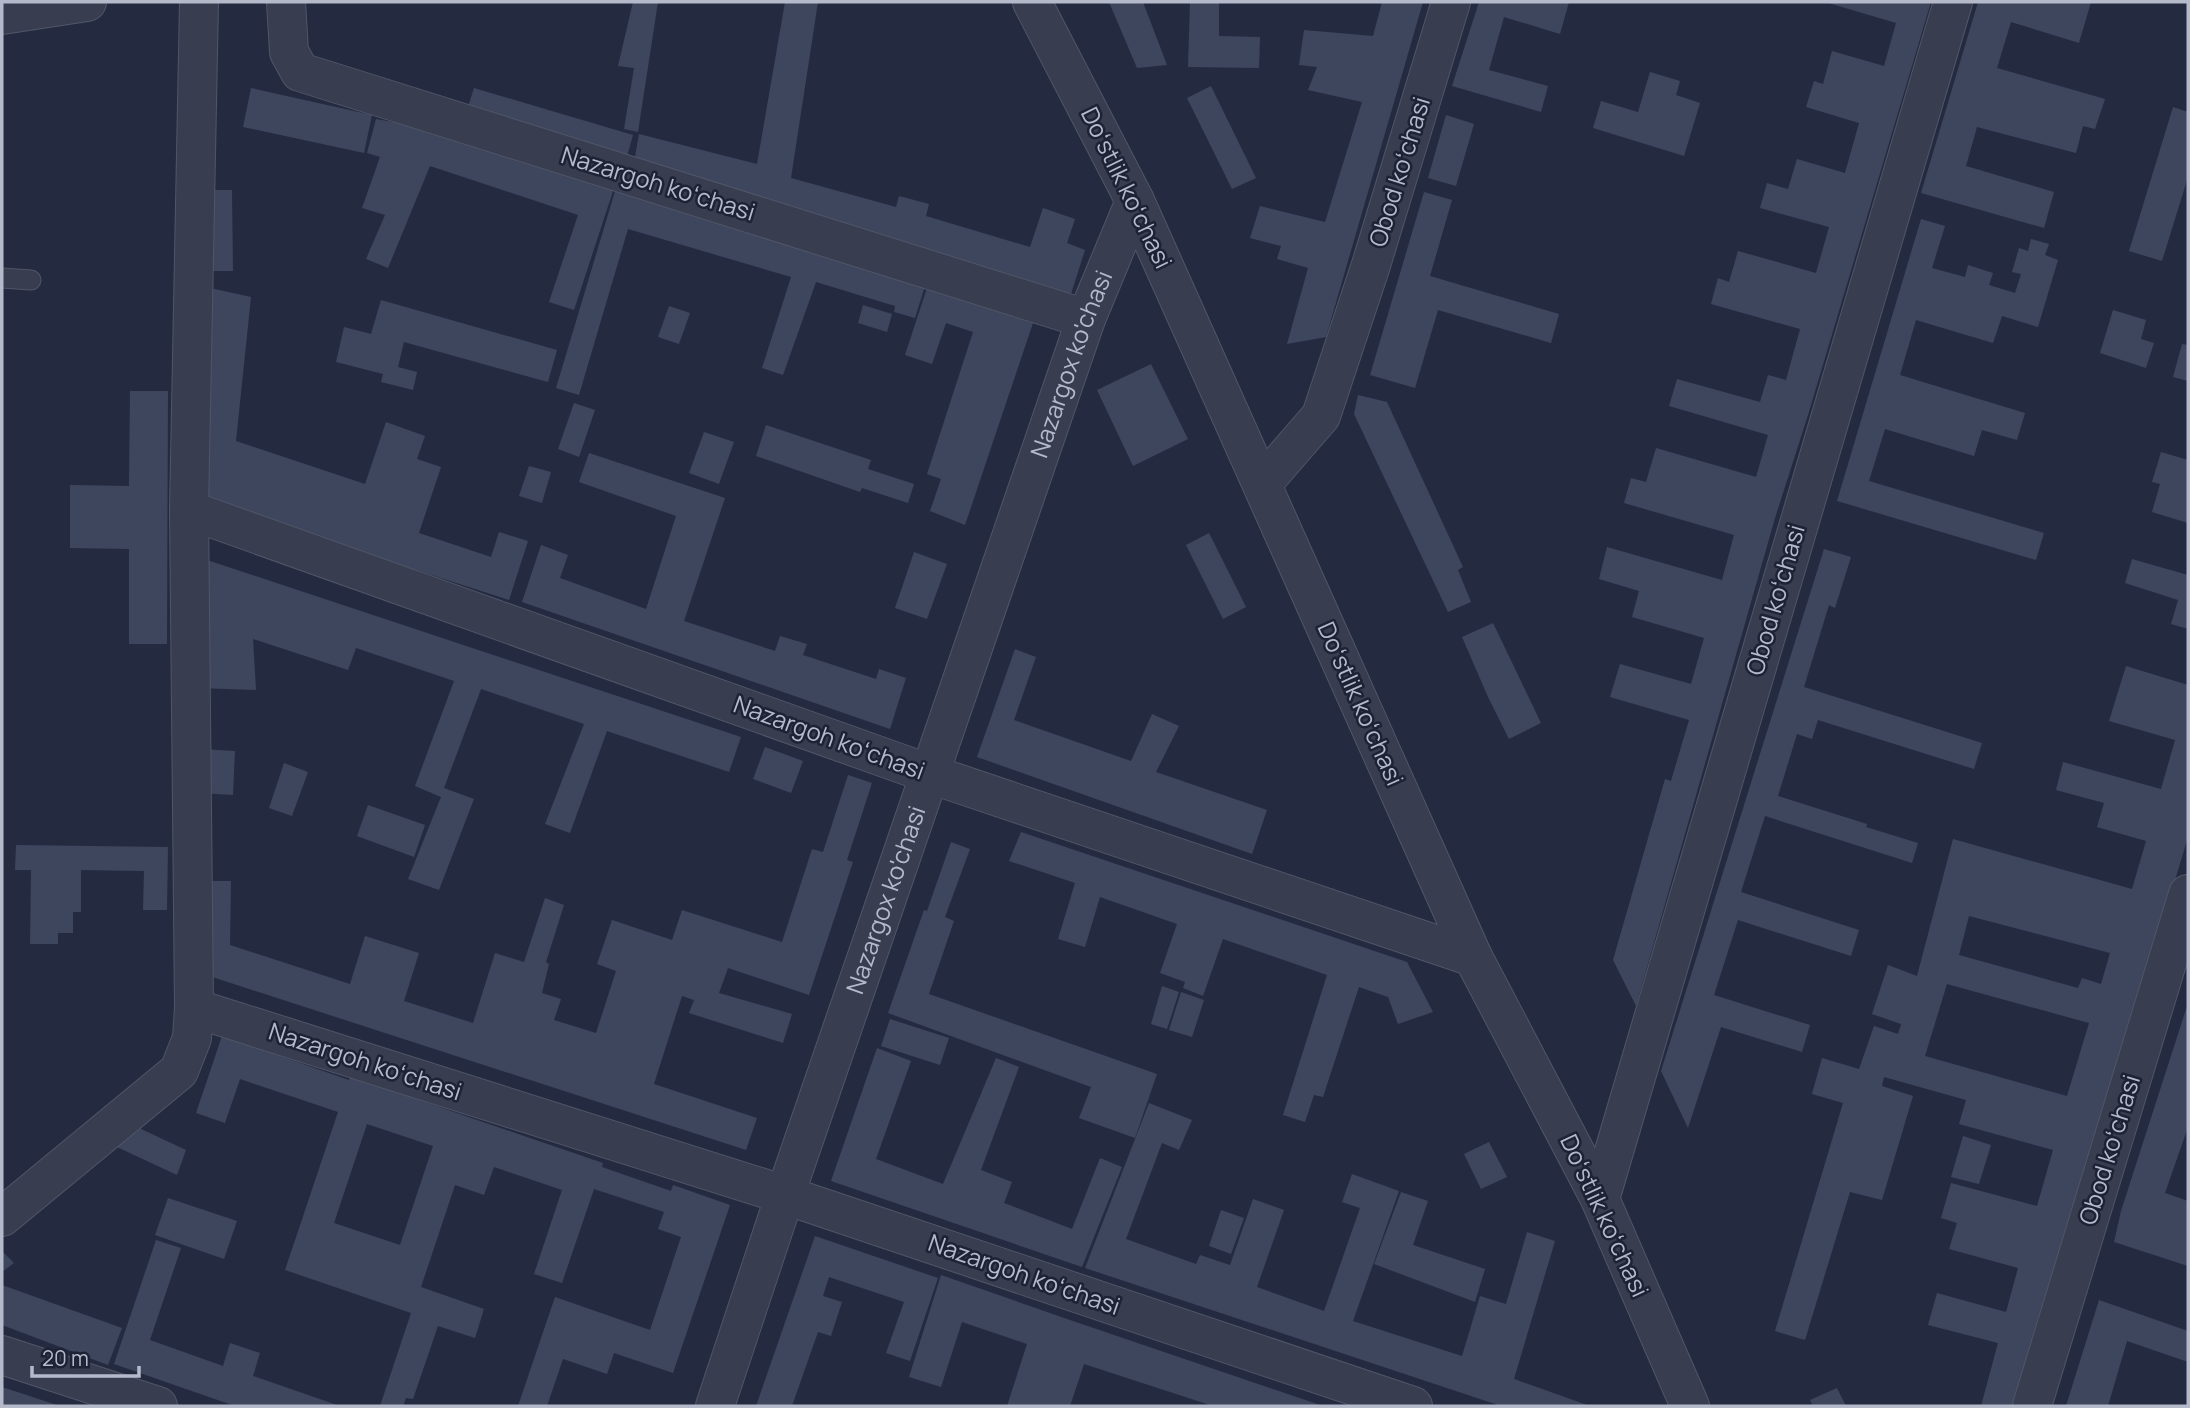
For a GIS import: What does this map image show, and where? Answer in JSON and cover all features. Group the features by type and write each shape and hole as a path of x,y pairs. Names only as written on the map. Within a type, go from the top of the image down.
{"street":[{"path":"2,15 87,2"},
{"path":"2,1217 179,1071 192,1038 194,1008 189,510 199,2"},
{"name":"Nazargoh koʻchasi","path":"286,2 289,52 300,72 1086,319"},
{"name":"Doʻstlik koʻchasi","path":"1032,2 1135,201 1473,957 1600,1199 1690,1406"},
{"name":"Obod koʻchasi","path":"1262,484 1321,416 1371,265 1451,2"},
{"name":"Obod koʻchasi","path":"1600,1199 1953,2"},
{"name":"Nazargox ko'chasi","path":"715,1406 1086,319 1135,201"},
{"name":"Nazargoh koʻchasi","path":"189,510 930,774 1473,957"},
{"name":"Obod koʻchasi","path":"2032,1406 2188,894"},
{"name":"Nazargoh koʻchasi","path":"194,1008 785,1195 1413,1406"},
{"path":"2,1355 158,1406"}],"lane":[{"path":"2,278 31,280"}],"building":[{"path":"633,2 658,2 638,132 624,129 634,68 618,66"},
{"path":"785,2 818,2 791,178 896,207 899,196 929,204 926,216 1030,247 1043,208 1075,219 1067,243 1085,250 1071,294 1052,288 1050,292 634,163 639,134 757,164"},
{"path":"1109,2 1143,2 1167,65 1137,68"},
{"path":"1190,2 1219,2 1219,36 1260,37 1259,68 1188,67"},
{"path":"1382,2 1423,2 1326,337 1287,344 1308,268 1277,259 1281,246 1250,238 1260,206 1325,222 1362,102 1308,90 1317,67 1299,65 1304,30 1373,36"},
{"path":"1479,2 1569,2 1560,34 1504,17 1489,70 1548,86 1541,112 1452,86"},
{"path":"1825,2 1931,2 1775,518 1636,1006 1613,960 1665,779 1671,781 1689,720 1610,697 1620,664 1691,684 1704,638 1632,617 1639,591 1599,579 1607,547 1722,580 1734,535 1624,503 1631,478 1646,482 1656,448 1756,477 1768,435 1669,406 1677,379 1760,402 1768,375 1786,380 1800,329 1711,304 1718,278 1729,282 1738,251 1816,273 1829,227 1760,208 1767,183 1788,189 1797,159 1845,173 1859,123 1806,107 1814,81 1823,84 1832,51 1884,66 1896,23"},
{"path":"1978,2 2091,2 2079,43 2011,22 1997,68 2105,99 2095,129 2083,126 2076,153 1977,127 1966,166 2054,192 2044,228 1921,193"},
{"path":"1650,72 1680,81 1676,95 1700,103 1684,156 1593,128 1601,101 1638,112"},
{"path":"1211,86 1256,178 1232,189 1187,98"},
{"path":"251,88 372,115 364,153 243,127"},
{"path":"474,88 633,135 626,160 466,113"},
{"path":"2173,107 2188,112 2188,177 2162,261 2129,251"},
{"path":"1446,115 1474,124 1456,186 1428,178"},
{"path":"376,119 421,127 614,188 574,310 549,302 578,215 430,166 388,268 366,259 385,215 362,208 380,157 367,153"},
{"path":"616,188 925,286 915,318 894,312 895,306 816,282 783,375 762,368 791,277 628,229 579,395 556,388"},
{"path":"204,190 232,190 233,271 204,271"},
{"path":"1424,192 1452,200 1430,276 1559,314 1551,343 1438,310 1415,388 1370,375"},
{"path":"1921,219 1945,226 1932,268 1965,277 1968,265 1993,273 1989,285 2015,293 2021,274 2012,272 2019,248 2028,251 2031,239 2049,244 2045,255 2058,260 2038,327 2002,316 1993,343 1916,320 1900,375 2025,413 2017,440 1982,430 1974,456 1885,429 1869,481 2044,533 2036,560 1837,501"},
{"path":"201,286 251,297 236,441 365,484 386,422 425,436 417,459 441,467 419,533 491,557 499,532 528,541 509,600 196,499"},
{"path":"927,288 1033,323 965,525 930,511 941,479 927,474 973,332 946,323 932,364 905,355"},
{"path":"381,300 557,350 548,382 404,342 398,367 417,372 413,390 381,382 383,374 336,362 344,327 371,334"},
{"path":"863,305 892,314 887,332 858,323"},
{"path":"669,306 690,313 679,344 658,337"},
{"path":"2113,310 2146,320 2141,339 2154,343 2146,368 2100,353"},
{"path":"2182,344 2188,345 2188,381 2173,377"},
{"path":"1151,364 1188,439 1133,466 1097,390"},
{"path":"130,391 168,391 167,644 129,644 129,549 70,548 70,485 129,486"},
{"path":"1358,395 1387,402 1463,567 1458,570 1471,602 1448,612 1354,414"},
{"path":"574,403 595,410 579,457 558,449"},
{"path":"766,425 871,460 868,469 914,484 908,503 862,488 860,492 756,456"},
{"path":"704,432 734,442 719,484 689,473"},
{"path":"2161,452 2188,460 2188,523 2152,512 2160,484 2152,482"},
{"path":"589,453 725,498 684,621 775,651 780,636 807,644 803,655 876,679 879,669 906,678 890,729 522,602 541,545 568,555 560,578 646,609 676,516 579,482"},
{"path":"529,466 551,472 542,503 519,496"},
{"path":"1209,533 1246,607 1223,619 1186,545"},
{"path":"1824,549 1851,557 1835,608 1829,605 1804,687 1982,743 1974,769 1818,720 1812,739 1797,734 1778,796 1918,843 1912,863 1765,816 1741,892 1859,930 1851,956 1738,920 1714,995 1810,1025 1802,1052 1721,1027 1688,1128 1661,1071"},
{"path":"914,552 947,564 927,619 895,608"},
{"path":"192,555 741,737 729,772 607,731 570,833 545,824 584,724 481,689 444,788 474,799 439,890 408,879 441,797 415,786 454,681 356,648 348,670 253,639 256,690 197,688"},
{"path":"2132,559 2188,575 2188,629 2171,624 2178,600 2125,583"},
{"path":"1493,623 1541,723 1509,739 1462,637"},
{"path":"1015,649 1036,657 1014,720 1131,761 1152,714 1179,726 1156,772 1267,810 1252,854 977,757"},
{"path":"2126,666 2188,685 2188,837 2017,1406 1981,1406 1998,1343 1928,1325 1937,1293 2006,1312 2018,1268 1949,1249 1957,1223 1941,1218 1951,1183 2037,1206 2053,1150 1959,1124 1966,1100 1884,1077 1882,1086 1913,1096 1882,1200 1850,1192 1805,1340 1775,1331 1843,1103 1812,1094 1822,1058 1859,1069 1874,1026 1898,1034 1901,1024 1872,1014 1888,965 1917,976 1953,839 2132,889 2146,841 2097,827 2104,803 2056,790 2063,762 2161,789 2175,740 2109,721","holes":["1969,916 2110,953 2101,984 2082,978 2078,988 1959,955","1947,984 2089,1023 2067,1096 1925,1056"]},
{"path":"765,747 803,761 791,793 753,779"},
{"path":"201,749 235,751 233,795 199,793"},
{"path":"284,763 308,772 292,816 269,808"},
{"path":"848,775 872,783 847,860 853,862 809,995 728,968 719,993 792,1014 783,1043 689,1013 694,1000 682,996 654,1084 757,1118 746,1150 200,973 205,881 231,881 230,945 350,984 365,936 419,953 404,1001 473,1023 495,953 524,962 545,898 564,905 546,962 549,964 542,993 561,999 554,1020 596,1033 616,971 597,964 612,920 672,940 682,910 782,942 812,849 823,852"},
{"path":"368,805 425,825 414,857 357,836"},
{"path":"1021,832 1407,962 1433,1012 1398,1024 1388,997 1359,987 1323,1097 1314,1095 1305,1122 1283,1115 1327,975 1223,939 1203,996 1183,988 1185,982 1160,973 1177,924 1100,897 1085,947 1058,939 1075,883 1009,861"},
{"path":"951,842 970,849 945,917 954,921 929,994 1157,1074 1135,1138 1079,1118 1091,1087 888,1013"},
{"path":"16,845 168,847 167,910 143,910 144,871 81,870 81,912 73,912 73,933 58,933 58,944 30,944 31,870 15,870"},
{"path":"1162,986 1179,992 1167,1029 1151,1024"},
{"path":"1181,992 1204,1000 1192,1037 1169,1030"},
{"path":"2188,1003 2188,1127 2165,1193 2188,1201 2188,1266 2114,1242 2121,1211"},
{"path":"890,1019 949,1038 940,1065 881,1046"},
{"path":"222,1036 349,1080 350,1076 603,1163 602,1167 671,1191 673,1185 730,1205 673,1373 614,1353 607,1374 563,1359 547,1406 518,1406 555,1297 650,1330 681,1237 658,1229 664,1212 594,1189 562,1283 534,1274 562,1190 494,1167 484,1195 455,1185 421,1287 484,1309 475,1338 438,1326 413,1399 406,1398 403,1406 380,1406 411,1313 285,1270 338,1112 240,1079 225,1123 196,1113","holes":["367,1124 433,1146 400,1245 334,1223"]},
{"path":"877,1048 911,1061 876,1159 943,1184 996,1058 1019,1067 981,1170 1012,1182 1004,1203 1072,1229 1100,1158 1122,1167 1082,1267 831,1181"},
{"path":"1149,1103 1192,1120 1179,1150 1162,1143 1126,1239 1196,1264 1200,1255 1230,1265 1253,1199 1284,1210 1257,1287 1324,1311 1360,1208 1342,1202 1352,1174 1399,1191 1353,1321 1462,1356 1480,1296 1506,1304 1527,1232 1555,1241 1514,1379 1590,1406 1501,1406 1085,1268"},
{"path":"124,1121 186,1150 177,1175 104,1141"},
{"path":"1963,1136 1991,1145 1979,1184 1951,1177"},
{"path":"1489,1142 1507,1177 1481,1189 1464,1154"},
{"path":"1401,1192 1428,1201 1413,1245 1485,1269 1475,1302 1374,1264"},
{"path":"168,1198 237,1221 224,1259 155,1235"},
{"path":"1221,1210 1244,1218 1231,1254 1209,1246"},
{"path":"815,1236 938,1278 910,1361 886,1353 904,1302 829,1277 823,1296 842,1302 831,1336 818,1332 792,1406 756,1406"},
{"path":"156,1240 181,1248 150,1340 223,1366 230,1343 260,1353 253,1376 340,1406 235,1406 114,1364"},
{"path":"2,1251 14,1263 2,1272"},
{"path":"941,1275 1323,1406 1213,1406 1084,1364 1070,1406 1007,1406 1027,1344 962,1322 941,1387 909,1377"},
{"path":"2,1285 122,1328 108,1365 2,1325"},
{"path":"2099,1300 2188,1331 2188,1362 2127,1341 2108,1406 2066,1406"},
{"path":"2,1387 60,1406 2,1406"},
{"path":"1837,1388 1846,1406 1813,1406 1810,1400"}]}
